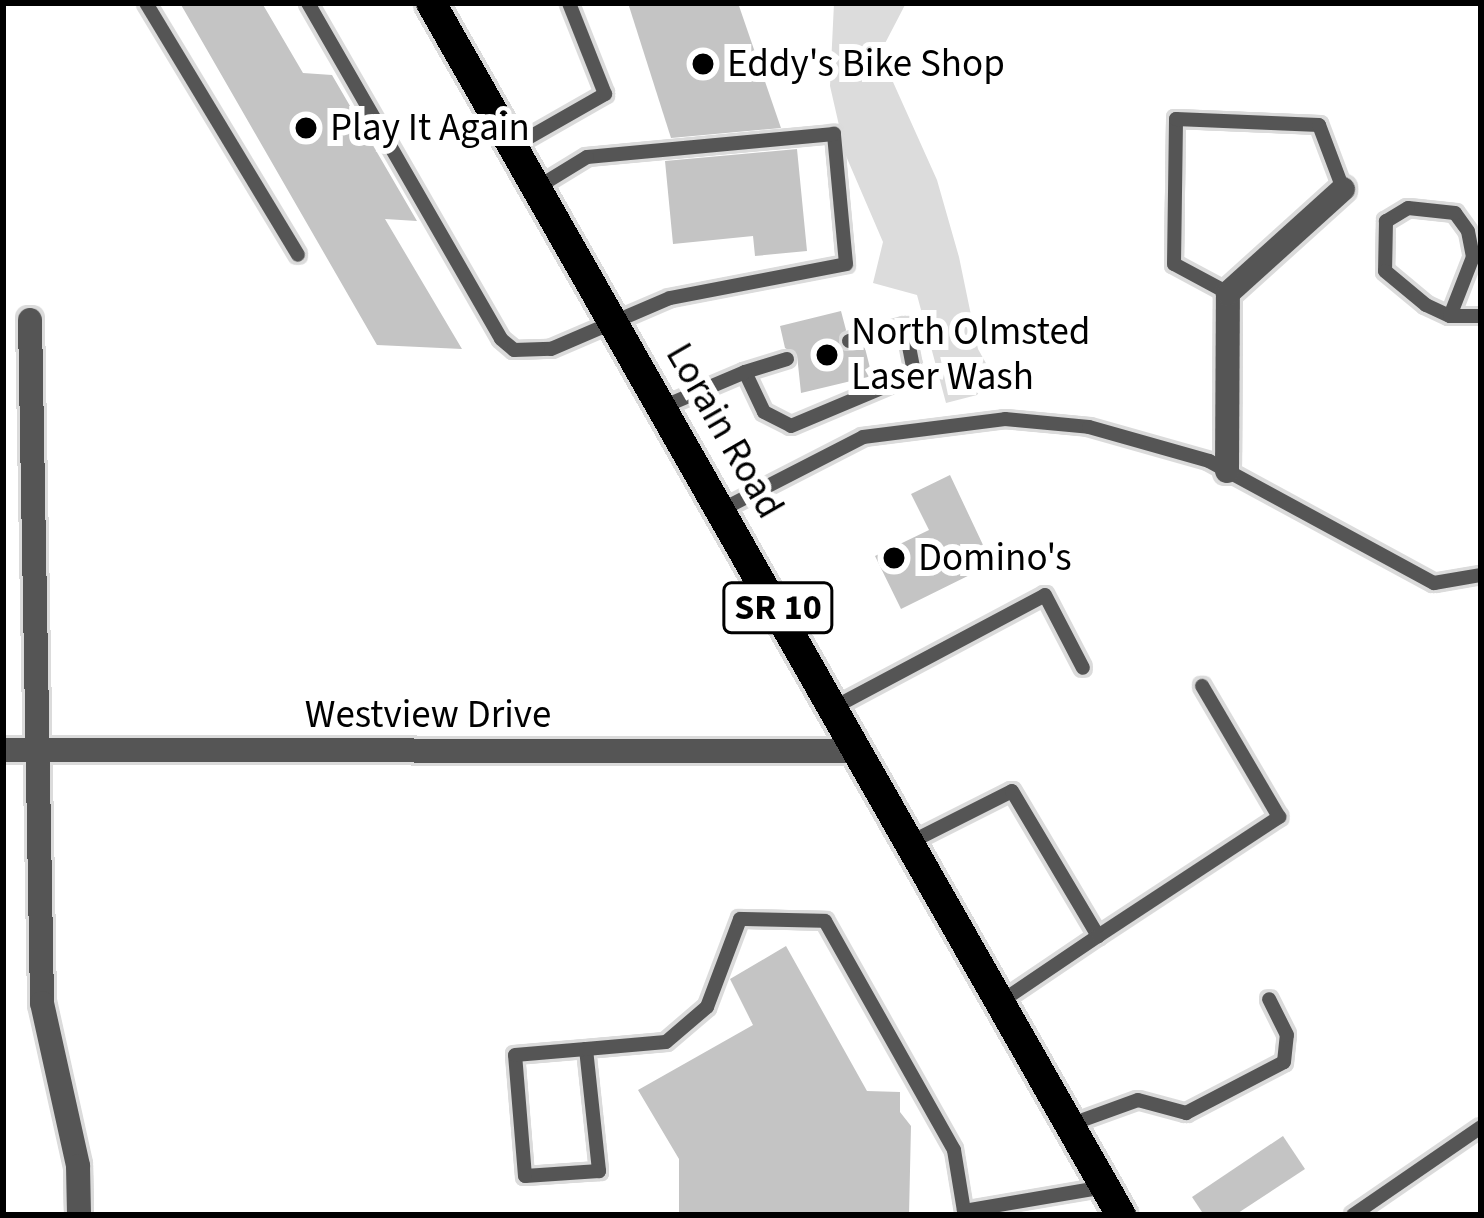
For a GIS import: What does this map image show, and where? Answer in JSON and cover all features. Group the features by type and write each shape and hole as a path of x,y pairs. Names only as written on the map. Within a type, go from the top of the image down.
{"main road":[{"name":"Lorain Road","path":"431,3 725,508 853,751 1121,1215"}],"street":[{"path":"1227,471 1228,293 1343,189"},
{"path":"30,320 42,1003 78,1166 79,1215"},
{"name":"Westview Drive","path":"3,750 853,751"}],"lane":[{"path":"146,3 298,255"},
{"path":"308,3 501,338 514,350 551,349 614,316 846,264 835,134 587,157 538,187"},
{"path":"514,146 605,94 569,3"},
{"path":"1228,293 1174,264 1176,119 1319,125 1343,189"},
{"path":"1450,316 1473,257 1468,231 1456,214 1408,208 1386,221 1385,271 1450,316 1481,316"},
{"path":"745,372 764,412 791,426 905,378 913,367 905,326 849,341"},
{"path":"665,406 787,359"},
{"path":"725,508 863,437 1005,419 1089,427 1227,471 1434,583 1481,575"},
{"path":"831,709 1045,595 1083,668"},
{"path":"998,1003 1279,817 1202,686"},
{"path":"907,844 1012,791 1098,936"},
{"path":"586,1048 599,1171 525,1176 515,1055 586,1048 666,1042 706,1006 740,919 825,922 954,1150 964,1210 1105,1187"},
{"path":"1069,1125 1138,1100 1186,1113 1284,1063 1287,1035 1269,999"},
{"path":"1353,1215 1481,1127"}],"shaded area":[{"path":"834,3 906,3 880,53 937,180 959,257 978,349 992,374 977,395 946,403 917,295 873,283 883,242 846,156 830,86"}],"building":[{"path":"180,3 262,3 303,73 332,75 417,221 385,219 462,349 377,345"},
{"name":"Eddy's Bike Shop","path":"628,3 738,3 781,128 671,138"},
{"path":"797,149 807,251 755,256 753,236 673,244 665,161"},
{"name":"North Olmsted Laser Wash","path":"841,311 846,330 839,345 865,348 872,376 801,393 797,355 785,348 780,326"},
{"path":"950,475 992,564 901,609 875,556 929,530 911,494"},
{"path":"786,946 867,1091 900,1092 900,1112 911,1126 909,1215 679,1215 679,1159 638,1090 753,1025 730,979"},
{"path":"1283,1136 1305,1169 1235,1215 1204,1215 1192,1197"}],"place":[{"name":"Eddy's Bike Shop","path":"703,64"},
{"name":"Play It Again","path":"306,128"},
{"name":"North Olmsted Laser Wash","path":"827,355"},
{"name":"Domino's","path":"894,558"}]}
